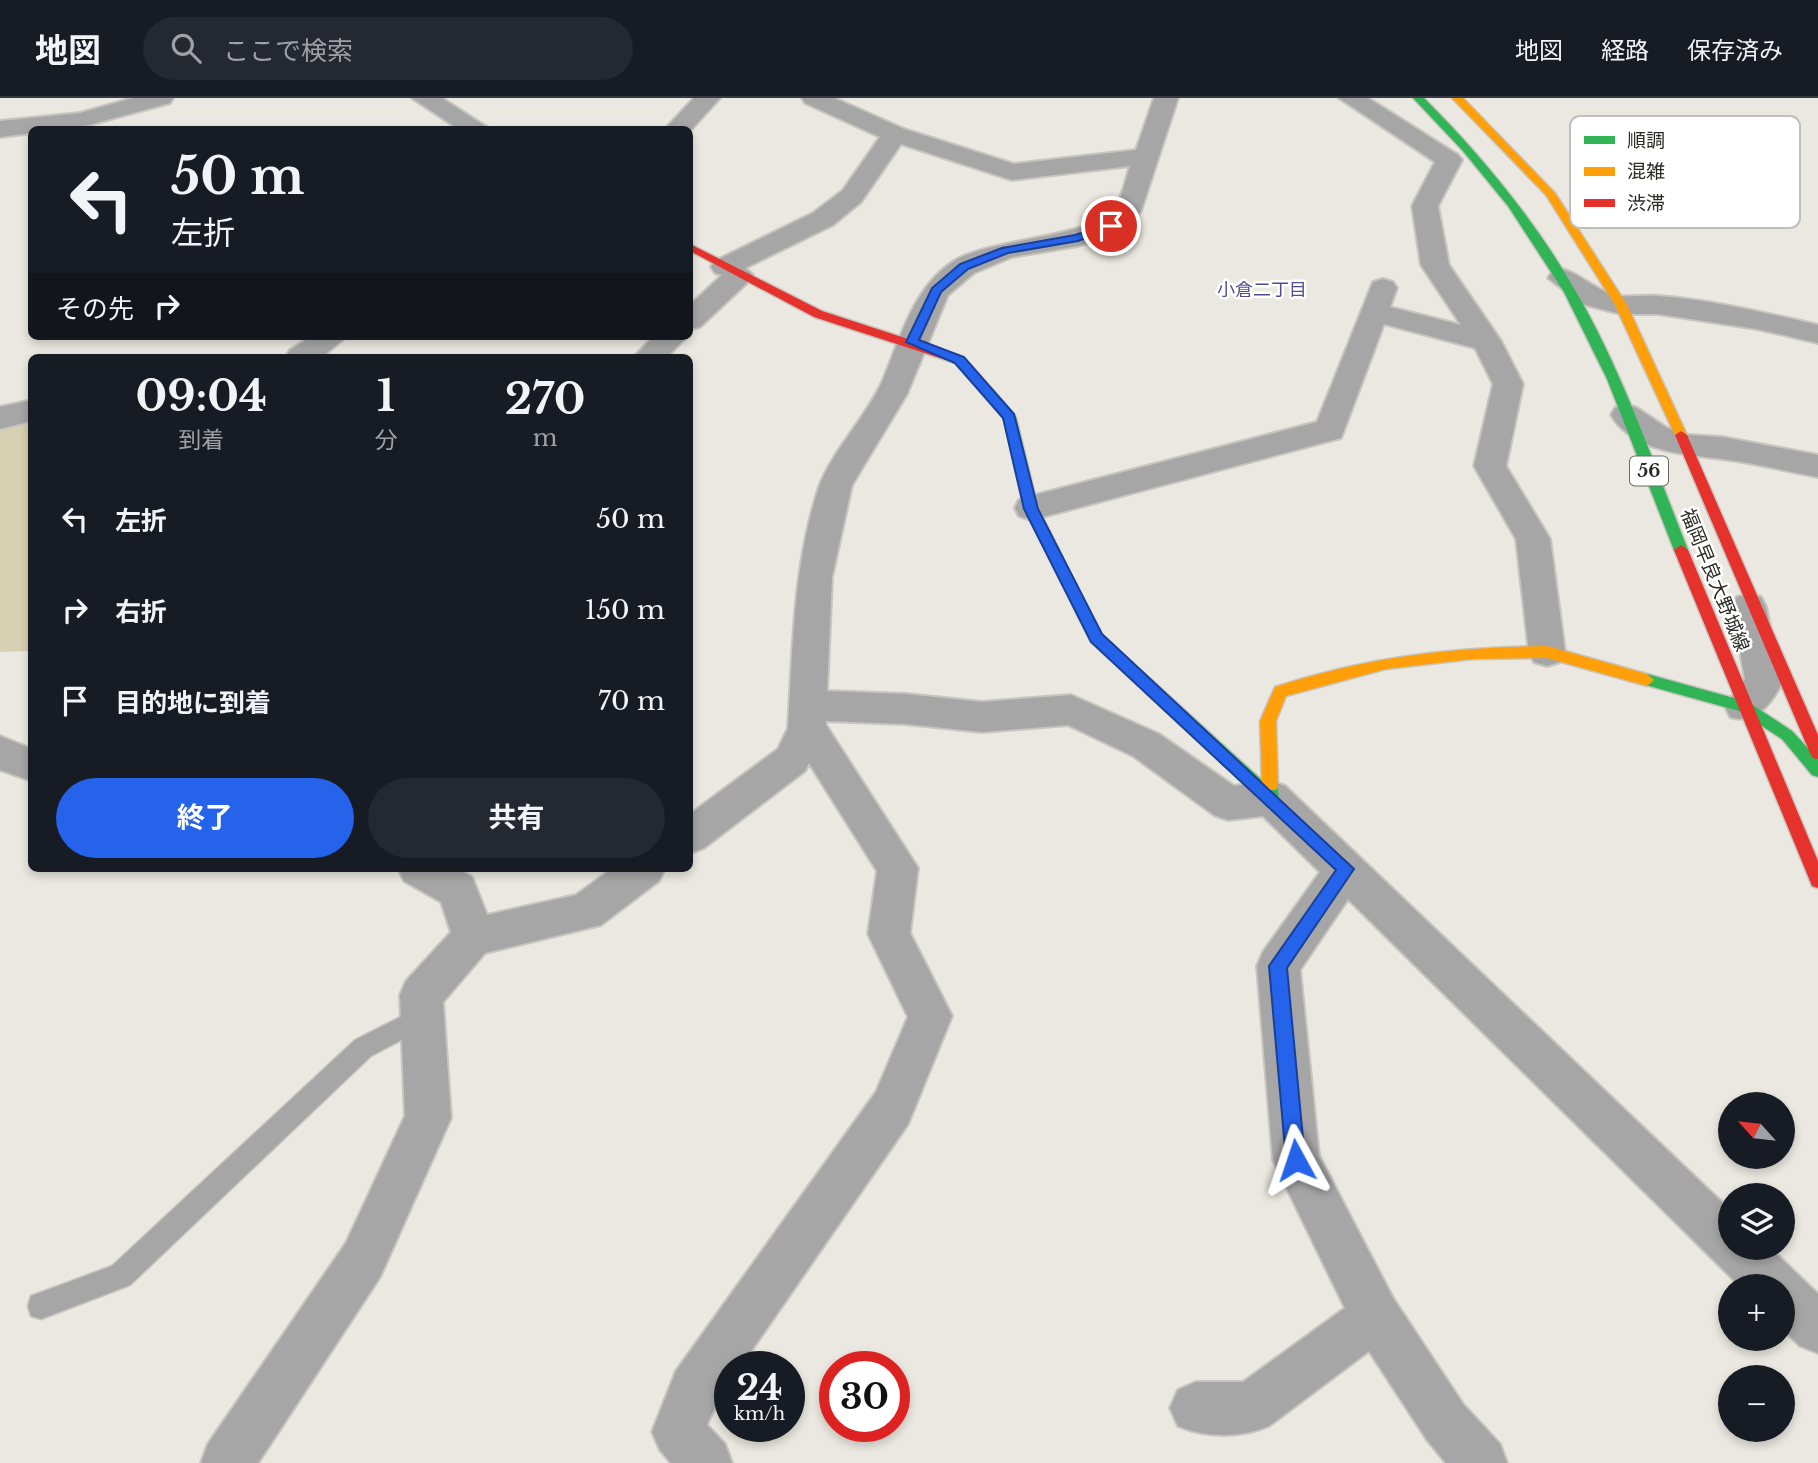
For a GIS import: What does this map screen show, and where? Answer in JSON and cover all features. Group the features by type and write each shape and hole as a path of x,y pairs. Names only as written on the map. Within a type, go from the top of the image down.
{"main road":[{"name":"福岡早良大野城線","path":"1418,98 1459,136 1506,194 1562,278 1605,359 1743,706 1818,881"},
{"name":"福岡早良大野城線","path":"1457,98 1550,193 1570,225"},
{"name":"福岡早良大野城線","path":"1572,228 1621,305 1686,446 1818,753"},
{"path":"693,249 818,314 912,342 959,360 1010,417 1031,509 1096,638 1271,798"},
{"path":"1271,798 1268,720 1280,691 1386,663 1473,653 1547,652 1743,706 1787,735 1818,770"}],"street":[{"path":"0,129 81,120 161,98"},
{"path":"424,98 472,126"},
{"path":"680,126 708,98"},
{"path":"814,98 895,134 1012,172 1146,156"},
{"path":"693,833 792,760 807,717 815,577 836,485 892,394 936,290 964,267 1006,250 1078,238 1111,226 1128,211 1166,98"},
{"path":"1350,98 1449,160 1425,206 1435,265 1486,341 1508,384 1490,466 1533,539 1547,652"},
{"path":"693,316 732,271 824,219 852,196 895,134"},
{"path":"1562,278 1592,298 1621,305 1658,306 1757,320 1818,334"},
{"path":"1031,509 1330,430 1378,300 1486,341"},
{"path":"1605,359 1604,314 1621,305"},
{"path":"305,354 326,340"},
{"path":"652,354 668,340"},
{"path":"0,418 28,411"},
{"path":"1626,415 1656,436 1686,446 1721,448 1818,466"},
{"path":"1667,516 1662,464 1668,451 1686,446"},
{"path":"1743,706 1764,683 1744,581"},
{"path":"807,717 906,709 982,717 1071,710 1146,745 1228,803 1271,798 1718,1231"},
{"path":"706,1463 678,1432 694,1389 892,1108 930,1016 889,934 898,868 807,717"},
{"path":"1346,869 1278,966 1296,1160 1375,1316 1446,1422 1482,1463"},
{"path":"425,872 458,890 473,937"},
{"path":"226,1463 363,1260 428,1118 421,995 473,937 586,912 640,872"},
{"path":"1748,1260 1762,1274"},
{"path":"1795,1306 1818,1328"},
{"path":"1196,1408 1251,1408 1375,1316"}],"lane":[{"path":"41,1306 121,1276 363,1048 422,1017"}],"shaded area":[{"path":"28,422 28,651 0,652 0,429"}],"traffic: fast":[{"path":"1418,98 1490,176 1552,261 1587,323 1614,379 1681,550"},
{"path":"986,390 1010,417 1031,508 1096,638 1271,798 1270,785"},
{"path":"1647,680 1743,706 1787,735 1818,770"}],"traffic: slow":[{"path":"1457,98 1550,193 1570,225"},
{"path":"1572,228 1621,305 1681,435"},
{"path":"1270,785 1268,721 1280,691 1386,663 1473,653 1547,652 1647,680"}],"traffic: jam":[{"path":"693,249 818,314 959,360 986,390"},
{"path":"1681,435 1818,753"},
{"path":"1681,550 1818,881"}],"district":[{"name":"小倉二丁目","path":"1262,290"}],"route":[{"path":"1111,226 1078,238 1006,250 964,267 936,290 912,342 959,360 1010,417 1031,509 1096,638 1346,869 1278,966 1296,1160"}]}
